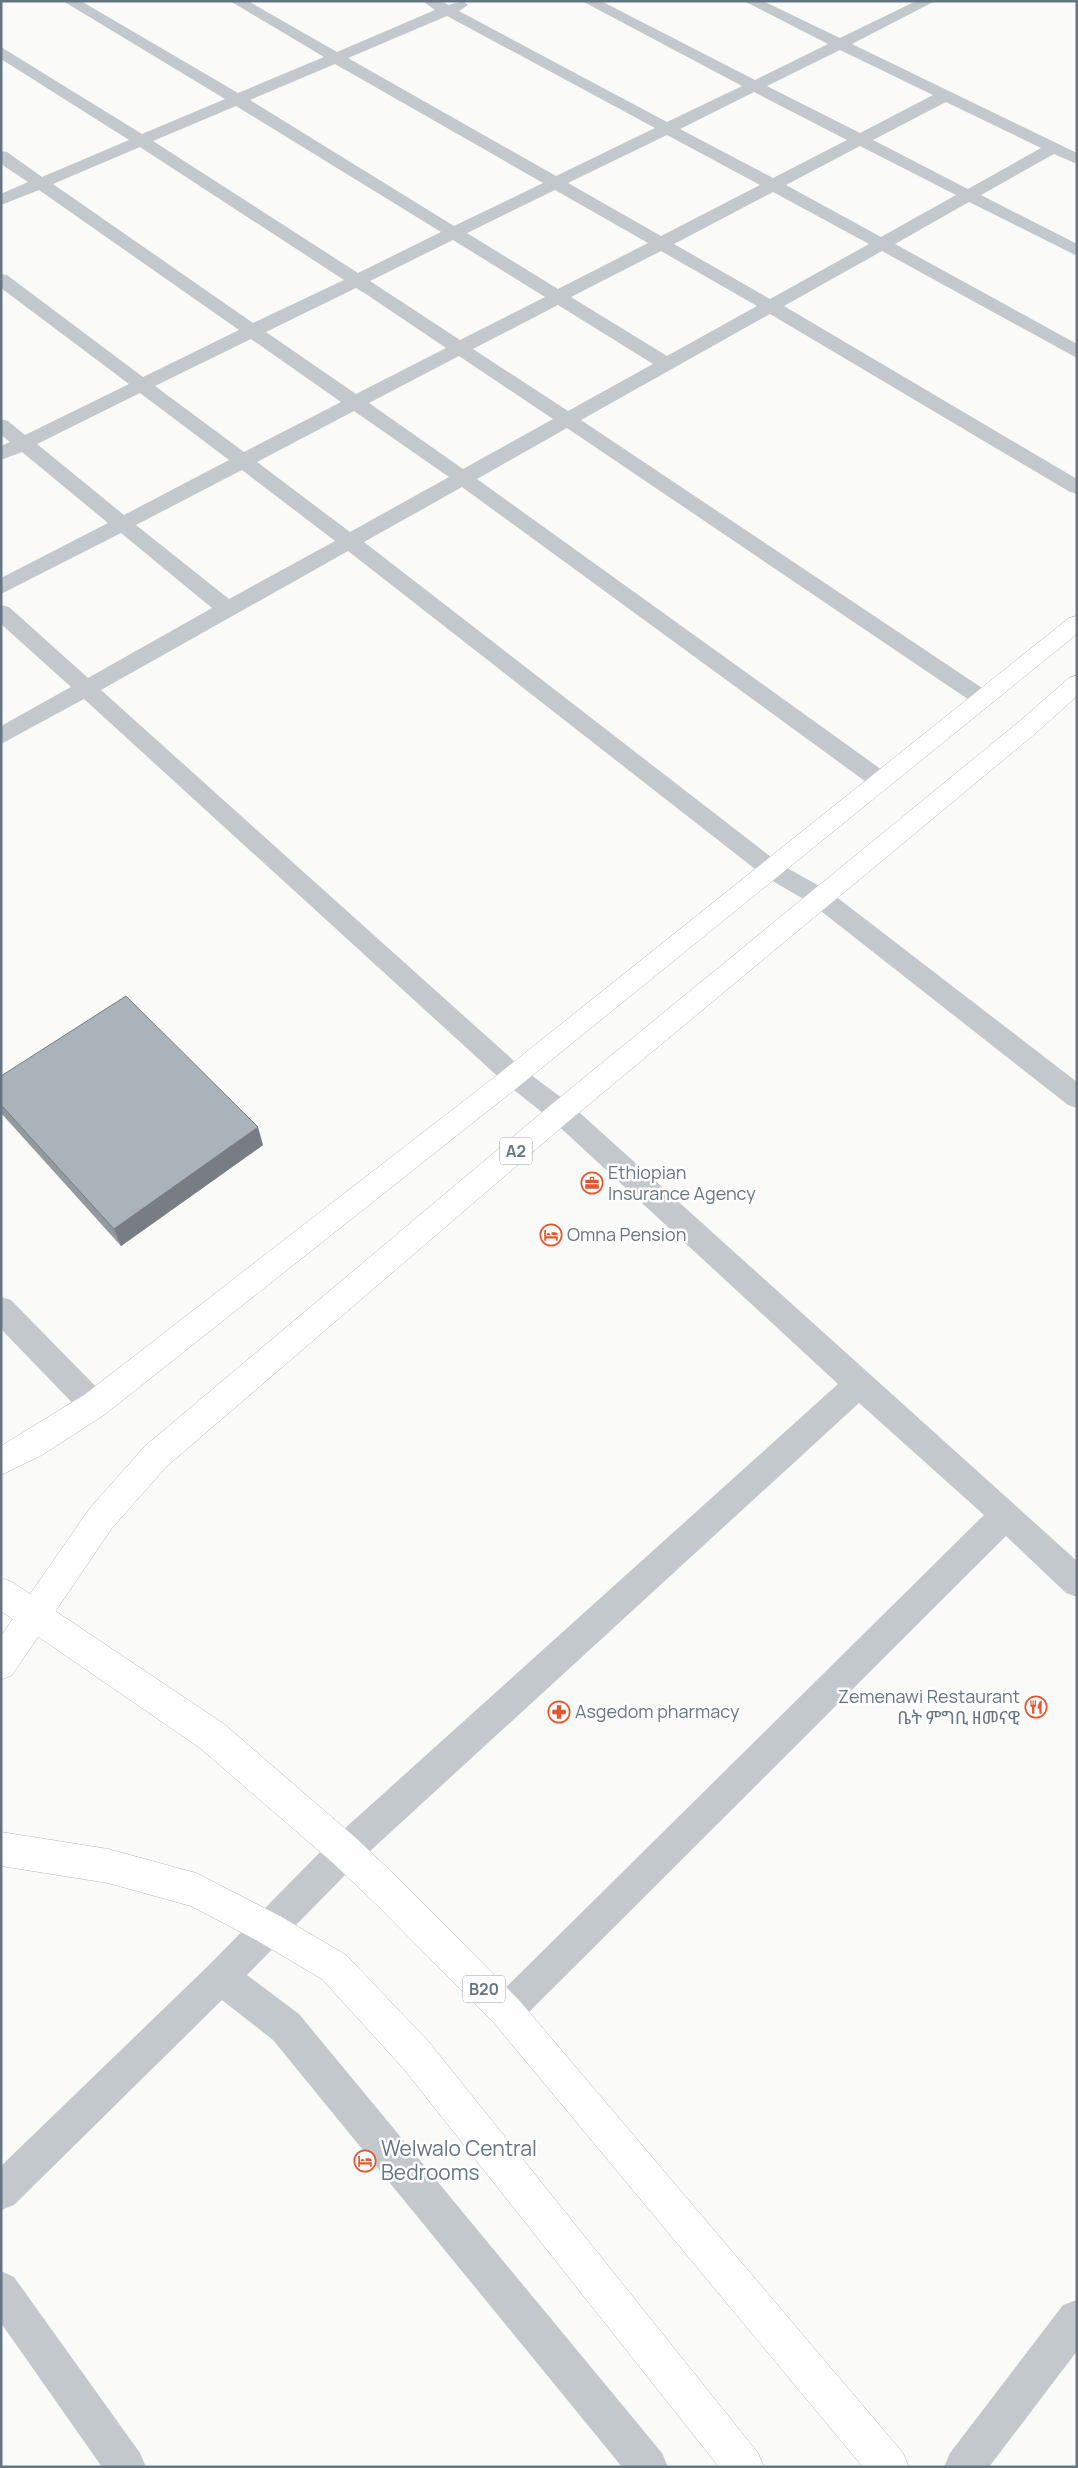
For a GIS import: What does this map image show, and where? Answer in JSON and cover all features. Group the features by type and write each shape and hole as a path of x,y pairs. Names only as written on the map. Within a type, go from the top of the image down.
{"main road":[{"path":"1,1461 32,1445 94,1405 514,1076 1077,623"},
{"name":"A2","path":"1,1664 101,1518 156,1456 561,1112 1029,726 1077,683"},
{"name":"B20","path":"1,1593 212,1736 345,1851 506,2011 889,2467"},
{"path":"1,1849 108,1866 196,1890 268,1928 334,1967 416,2055 744,2467"}],"street":[{"path":"70,1 238,100 667,364"},
{"path":"237,1 338,57 770,306 1077,488"},
{"path":"430,1 882,244 1077,352"},
{"path":"1,200 469,1"},
{"path":"589,1 1077,251"},
{"path":"751,1 1077,158"},
{"path":"1,454 927,1"},
{"path":"1,52 142,140 568,419 983,699"},
{"path":"1,587 946,95"},
{"path":"1,736 1055,147"},
{"path":"1,156 463,478 881,781"},
{"path":"1,279 350,542 772,870 821,898 1077,1097"},
{"path":"1,425 228,610"},
{"path":"1,612 514,1076 561,1112 859,1384 1006,1515 1077,1582"},
{"path":"1,1309 94,1405"},
{"path":"1,2192 221,1977 345,1851 859,1384"},
{"path":"506,2011 1006,1515"},
{"path":"221,1977 286,2027 637,2462"},
{"path":"1,2290 126,2467"},
{"path":"964,2467 1077,2319"}],"building":[{"path":"126,996 258,1127 114,1229 1,1105 1,1076"}],"place":[{"name":"Ethiopian Insurance Agency","path":"592,1183"},
{"name":"Omna Pension","path":"551,1235"},
{"name":"Zemenawi Restaurant ቤት ምግቢ ዘመናዊ","path":"1036,1707"},
{"name":"Asgedom pharmacy","path":"559,1712"},
{"name":"Welwalo Central Bedrooms","path":"365,2161"}]}
